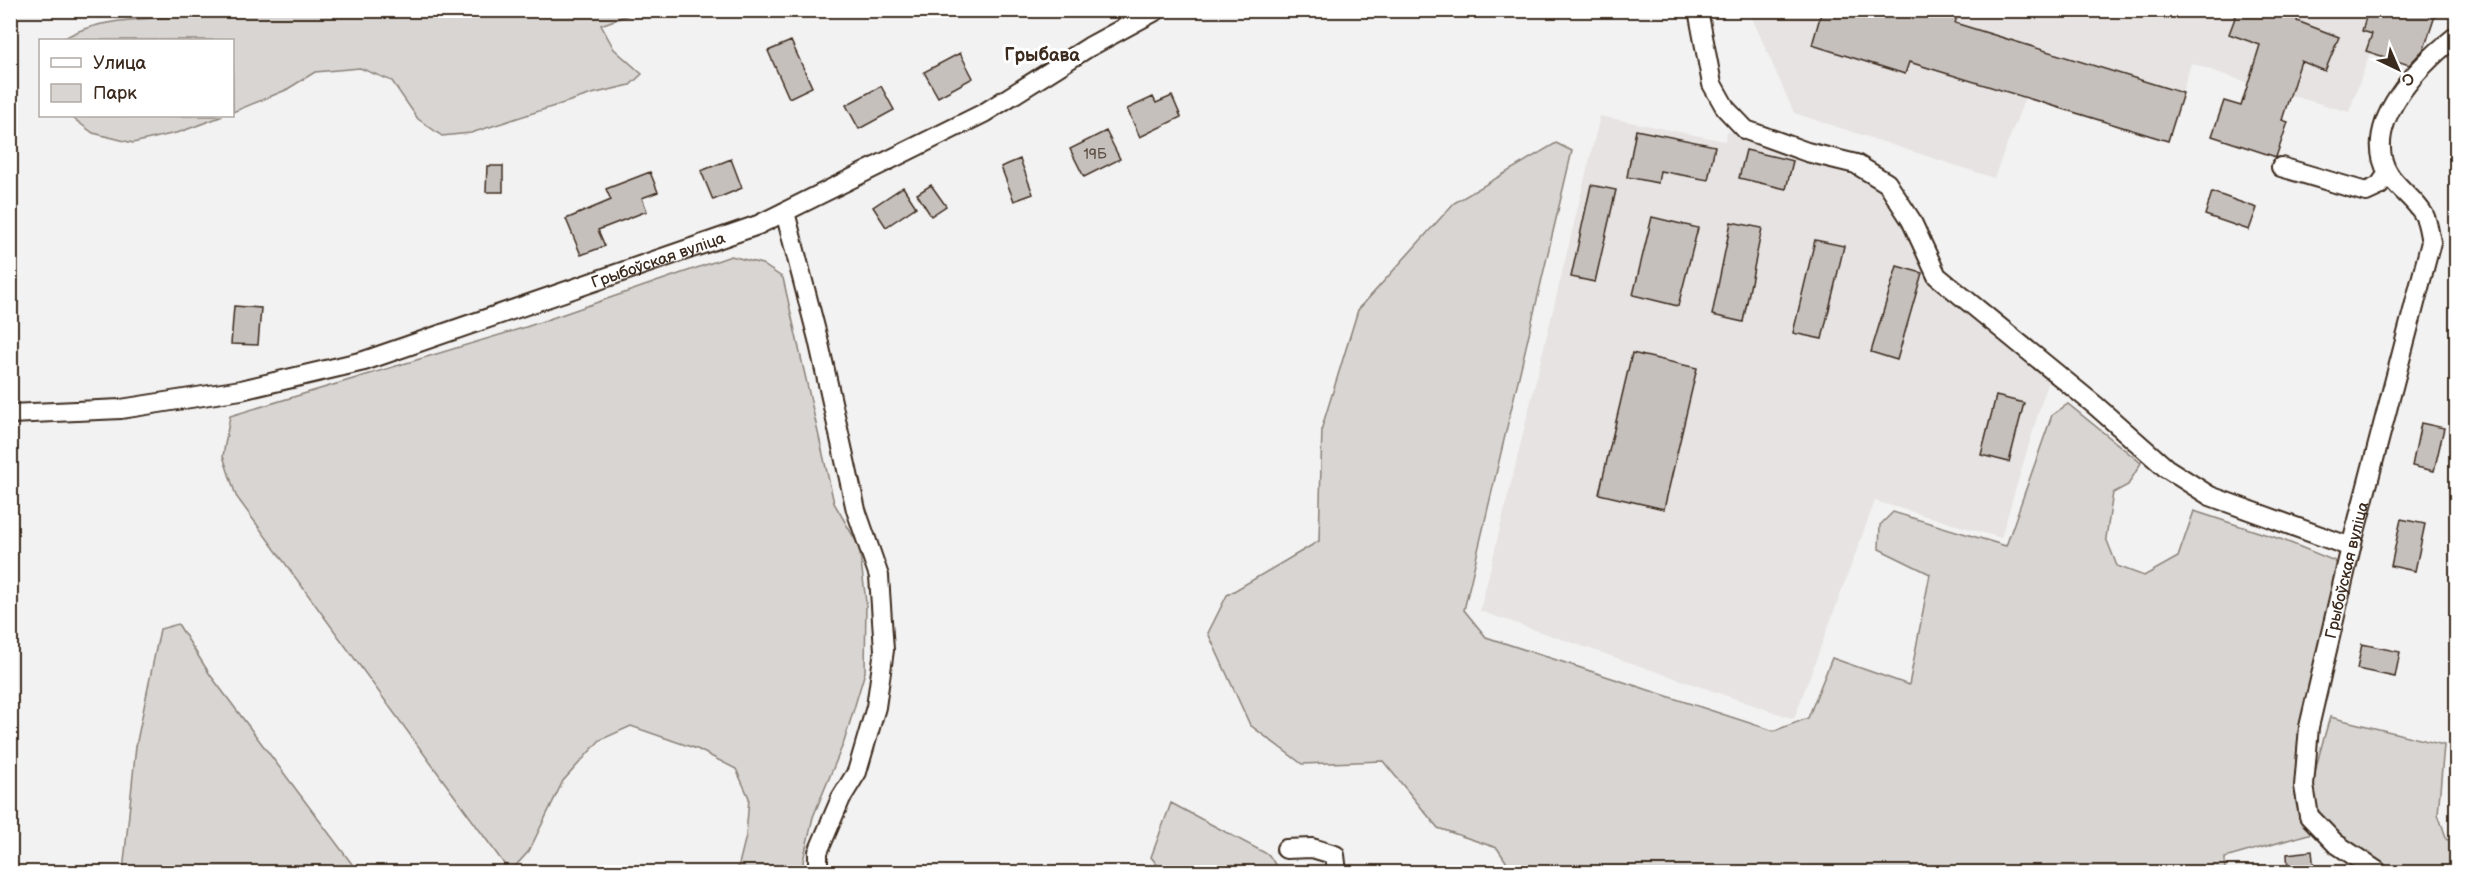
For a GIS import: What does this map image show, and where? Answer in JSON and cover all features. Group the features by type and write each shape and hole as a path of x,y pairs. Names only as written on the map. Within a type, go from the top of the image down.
{"street":[{"name":"Грыбоўская вуліца","path":"10,414 121,409 241,390 364,361 758,225 984,113 1089,47 1157,10"},
{"path":"1698,10 1712,84 1726,109 1746,130 1807,152 1856,164 1887,183 1911,220 1936,276 2096,406 2166,468 2210,496 2352,547"},
{"path":"2281,167 2366,192 2379,186 2388,172 2379,146 2386,115 2436,52 2457,36"},
{"name":"Грыбоўская вуліца","path":"2377,871 2335,843 2309,816 2304,786 2309,727 2352,547 2431,242 2425,215 2388,172"},
{"path":"785,212 818,339 856,510 879,576 885,650 876,707 857,772 841,798 818,852 818,873"},
{"path":"1286,849 1312,848 1335,855 1337,873"}],"shaded area":[{"path":"2429,10 2436,13 2419,68 2370,53 2349,112 2248,83 2191,63 2168,141 2025,98 1994,178 1794,113 1749,11"},
{"path":"1600,116 1725,141 1727,131 1877,185 1897,210 1931,279 2048,381 2001,538 1875,501 1794,719 1480,611"}],"green space":[{"path":"227,11 639,11 601,25 614,49 642,74 630,85 592,94 471,133 442,136 418,119 392,81 360,68 315,72 286,90 234,112 234,39 64,39 95,26 114,22 213,16"},
{"path":"71,117 220,117 180,132 133,143 93,133"},
{"path":"1556,143 1572,151 1464,610 1486,637 1774,731 1808,718 1832,658 1909,685 1930,574 1879,549 1880,525 1893,512 2006,546 2052,415 2068,404 2141,463 2128,485 2113,493 2106,538 2117,566 2144,576 2178,557 2194,511 2283,540 2335,561 2338,568 2308,694 2296,765 2295,794 2299,814 2312,833 2225,858 2225,872 1513,872 1497,848 1438,828 1383,761 1302,764 1250,725 1208,633 1227,595 1319,541 1322,427 1358,310 1454,203"},
{"path":"731,256 762,264 783,278 834,503 859,546 866,602 865,672 844,742 813,817 803,861 804,872 737,872 746,836 749,798 736,769 697,749 631,726 600,740 563,781 529,851 510,872 236,496 223,456 230,416 526,327"},
{"path":"178,624 211,676 358,872 123,872 136,746 160,629"},
{"path":"2330,717 2444,745 2438,814 2447,840 2456,839 2456,872 2414,874 2401,872 2365,856 2328,831 2315,812 2313,790 2317,764"},
{"path":"1171,803 1269,855 1280,872 1163,872 1151,857"}],"building":[{"path":"1822,10 1959,10 1955,23 2183,93 2168,141 1909,62 1905,74 1812,45"},
{"path":"2238,10 2301,10 2297,21 2339,37 2325,71 2301,61 2282,120 2288,122 2276,157 2212,136 2224,101 2241,106 2260,45 2229,34"},
{"path":"2368,10 2437,10 2424,49 2409,65 2366,51 2372,34 2362,31"},
{"path":"791,41 812,87 789,98 768,51"},
{"path":"960,53 973,78 938,97 924,72"},
{"path":"881,86 894,110 859,129 846,105"},
{"path":"1172,96 1181,117 1140,137 1127,109 1153,97 1156,103"},
{"path":"1636,130 1715,146 1708,180 1660,171 1658,183 1627,177"},
{"path":"1106,131 1120,159 1084,177 1070,149"},
{"path":"1746,150 1793,161 1786,189 1739,178"},
{"path":"731,159 742,188 713,200 701,171"},
{"path":"1020,159 1033,194 1014,201 1001,167"},
{"path":"487,166 503,166 503,192 486,192"},
{"path":"650,172 658,192 642,198 647,211 598,230 605,246 581,255 566,219 611,200 606,189"},
{"path":"931,185 946,206 931,216 917,194"},
{"path":"1591,185 1616,190 1595,282 1571,277"},
{"path":"903,187 916,207 886,227 873,207"},
{"path":"2212,192 2257,208 2249,230 2205,215"},
{"path":"1652,217 1698,228 1678,306 1633,295"},
{"path":"1731,222 1762,228 1743,322 1712,315"},
{"path":"1815,240 1844,246 1822,339 1793,333"},
{"path":"1897,266 1922,273 1897,360 1871,352"},
{"path":"234,306 261,308 258,345 231,344"},
{"path":"1632,353 1697,368 1664,509 1599,494"},
{"path":"1996,396 2024,403 2009,462 1981,455"},
{"path":"2421,423 2444,428 2434,471 2412,466"},
{"path":"2401,519 2425,524 2415,571 2391,566"},
{"path":"2362,644 2400,652 2395,677 2357,669"},
{"path":"2312,851 2314,869 2288,872 2287,854"}],"district":[{"name":"Грыбава","path":"1042,55"}]}
